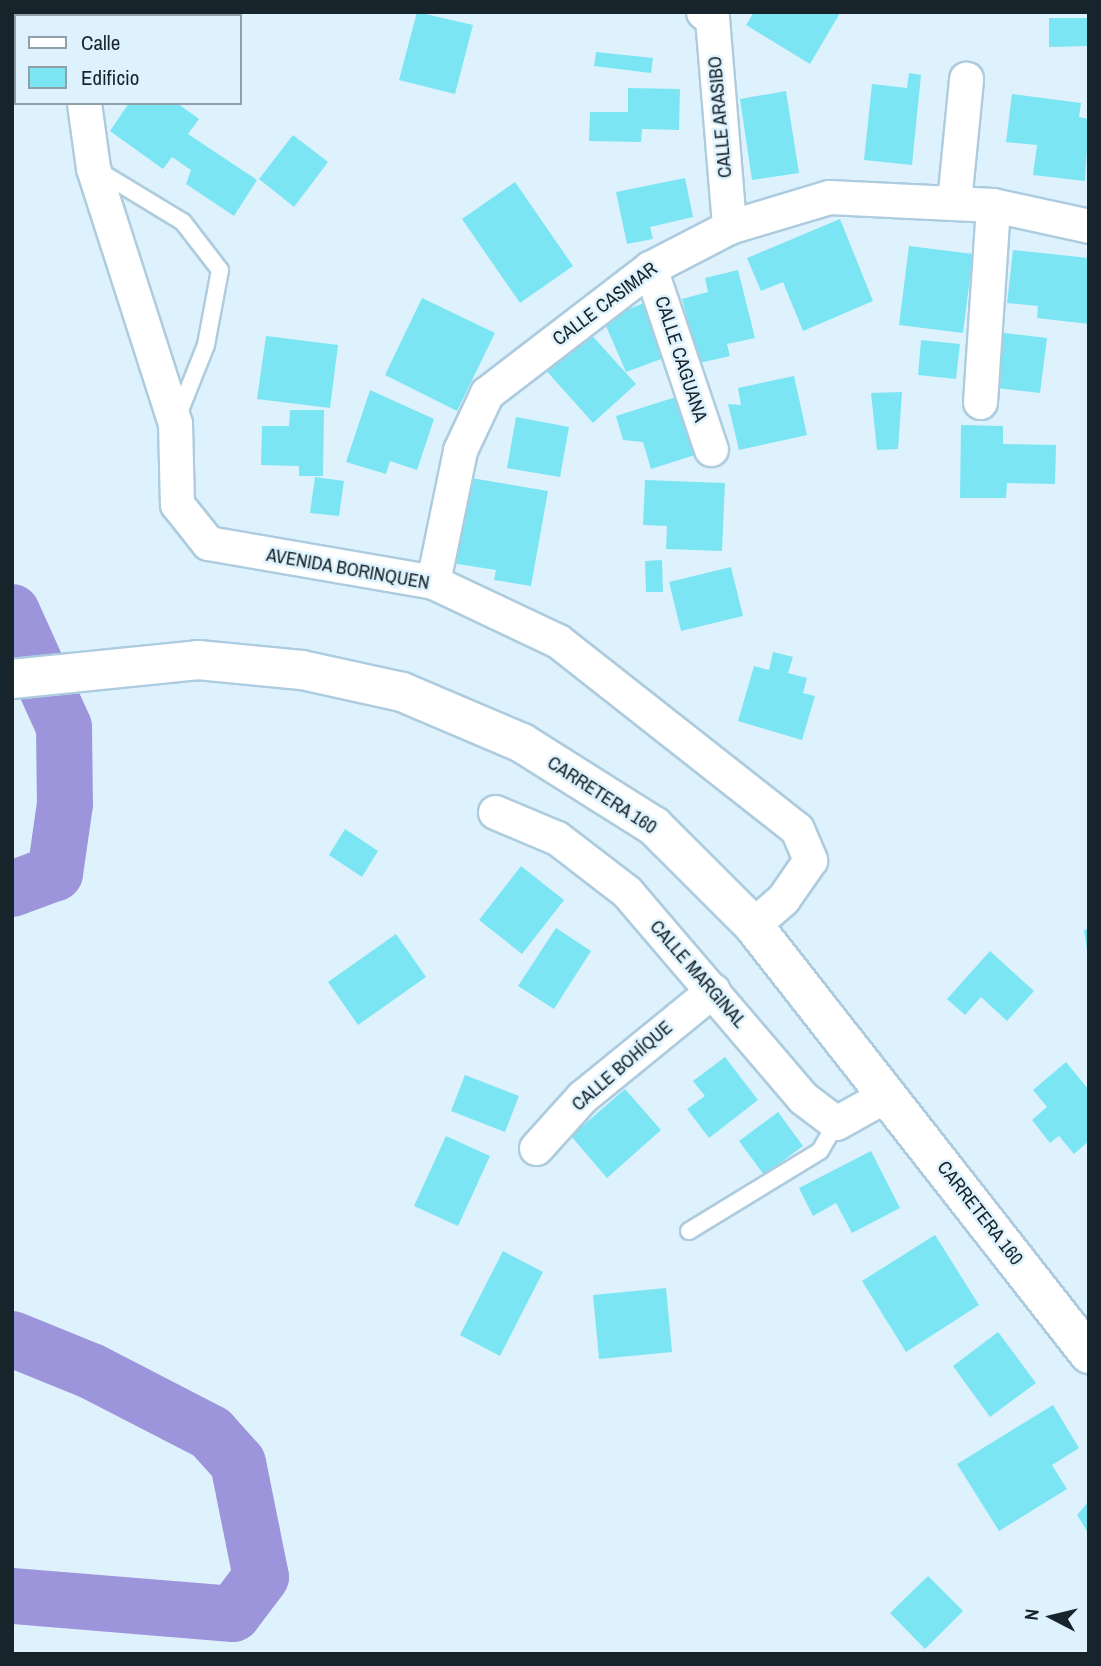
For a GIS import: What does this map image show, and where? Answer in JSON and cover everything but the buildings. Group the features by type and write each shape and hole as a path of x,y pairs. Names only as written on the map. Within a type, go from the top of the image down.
{"street":[{"name":"CALLE ARASIBO","path":"703,12 712,18 729,227"},
{"path":"954,202 965,79"},
{"name":"AVENIDA BORINQUEN","path":"84,105 93,168 175,424 177,504 208,543 433,582 558,641 797,829 810,860 783,899 752,925"},
{"name":"CALLE CASIMAR","path":"433,582 460,450 487,393 650,268 729,227 829,197 993,205 1089,226"},
{"path":"980,402 993,205"},
{"name":"CALLE CAGUANA","path":"650,268 711,450"},
{"name":"CARRETERA 160","path":"12,679 198,660 302,670 402,692 522,743 654,826 752,925 888,1094 1089,1354"},
{"name":"CALLE MARGINAL","path":"495,812 557,838 627,892 713,989 803,1098 836,1123"},
{"name":"CALLE BOHÍQUE","path":"536,1148 582,1097 713,989"},
{"path":"836,1123 888,1094"}],"lane":[{"path":"93,168 183,222 220,270 206,345 175,424"},
{"path":"689,1231 820,1150 836,1123"}],"waterway":[{"path":"12,612 64,727 65,804 55,873 12,889"},
{"path":"12,1339 91,1371 211,1433 238,1463 261,1577 233,1614 12,1596"}]}
